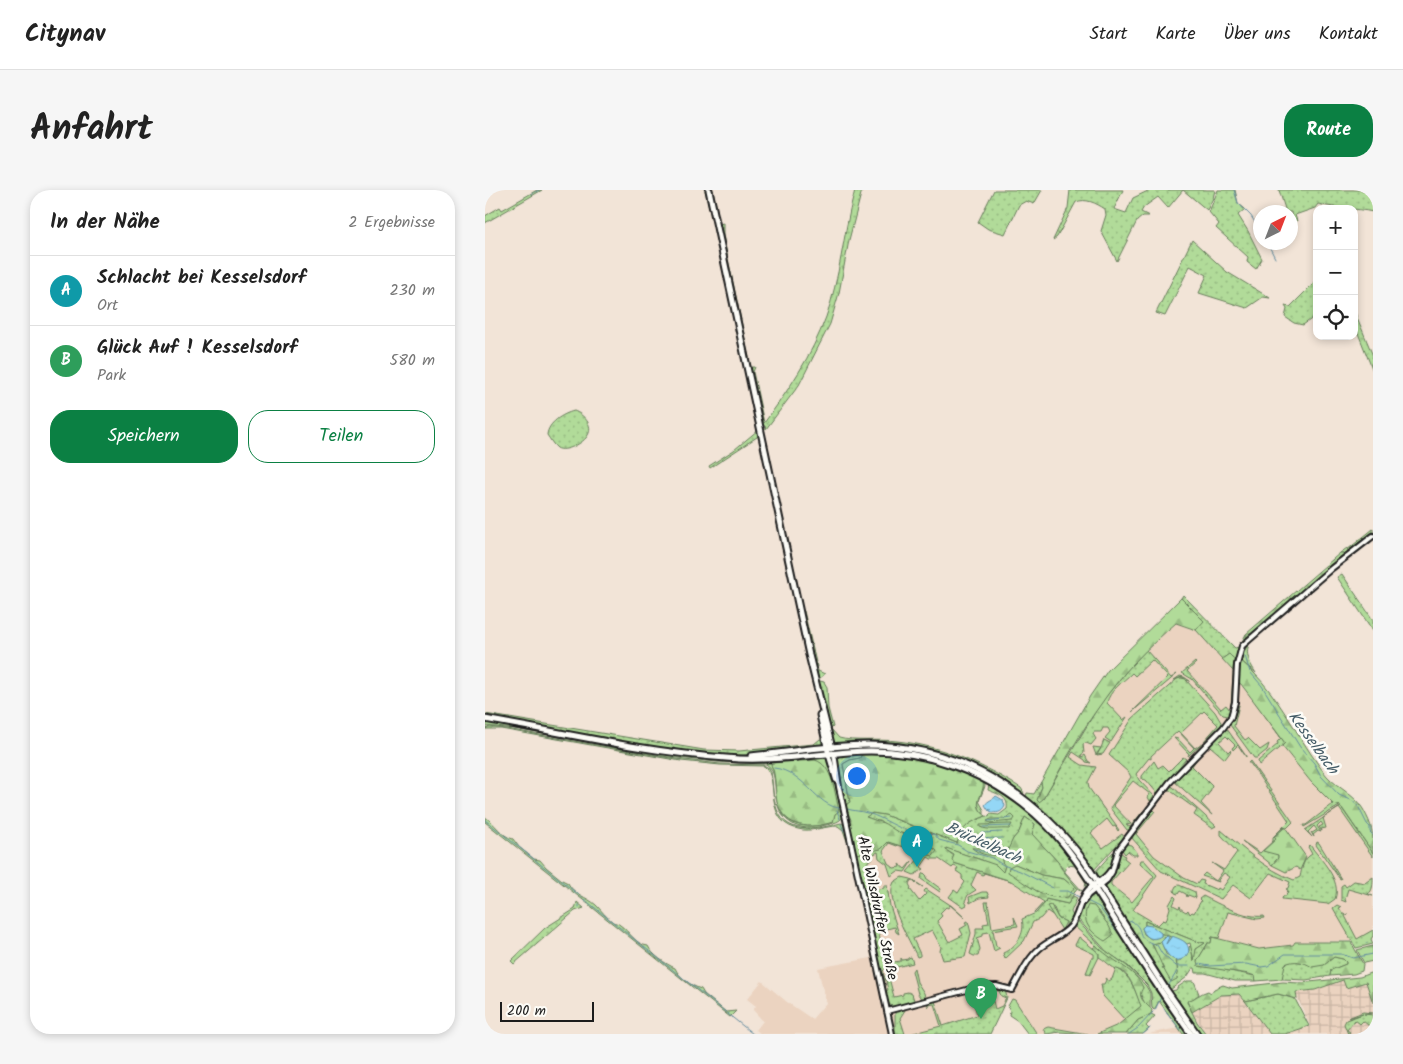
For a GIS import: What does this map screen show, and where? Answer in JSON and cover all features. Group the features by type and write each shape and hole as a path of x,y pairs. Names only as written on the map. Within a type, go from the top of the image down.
{"main road":[{"path":"709,190 830,750"},
{"path":"485,719 682,754 715,757 752,756 871,745 909,749 945,758 981,772 1022,797 1048,819 1072,844 1163,990 1197,1034"},
{"path":"1169,998 1191,1034"}],"street":[{"path":"887,1011 978,987 996,986 1012,990 1033,955 1044,945 1063,934 1071,925 1088,895 1112,872 1118,850 1158,797 1189,760 1223,728 1231,717 1235,702 1237,664 1246,641 1373,536"},
{"name":"Alte Wilsdruffer Straße","path":"830,750 892,1034"}],"shaded area":[{"path":"1176,623 1196,630 1232,670 1235,658 1240,661 1241,684 1285,743 1282,746 1311,782 1333,804 1341,805 1373,853 1373,893 1368,894 1373,895 1373,930 1357,941 1295,942 1293,945 1259,949 1213,937 1195,941 1141,920 1107,891 1121,853 1115,848 1104,859 1086,834 1091,791 1088,784 1089,778 1068,758 1100,704 1146,650"},
{"path":"888,842 1011,881 1044,902 1034,913 1022,919 1023,922 1047,906 1062,929 1070,921 1096,945 1093,948 1103,960 1123,971 1103,992 1104,996 1125,1020 1097,1034 1049,1027 1044,1029 1046,1034 1037,1034 1015,999 1006,998 1002,1007 918,1034 761,1034 756,1030 763,1021 753,1010 756,1006 747,999 762,981 787,1002 812,1019 826,1003 818,968 871,958 850,856 871,850"},
{"path":"1343,980 1366,982 1373,1003 1373,1034 1285,1034 1310,1026 1295,992 1315,990"},
{"path":"1239,994 1270,1034 1206,1034 1192,1012 1221,995"},
{"path":"1178,1028 1183,1034 1150,1034 1153,1033"}],"green space":[{"path":"537,190 542,190 485,223 485,216 500,207 502,210"},
{"path":"705,190 707,190 738,334"},
{"path":"711,190 713,190 720,224 723,223 723,235 750,363 751,367 755,367 753,372 764,423 799,372 814,345 826,317 835,287 855,190 862,190 849,240 839,293 830,324 799,385 766,429 765,426 762,426"},
{"path":"994,190 1042,190 1034,204 1026,201 1019,205 1005,234 988,229 978,222"},
{"path":"1070,190 1123,190 1114,209 1126,213 1133,198 1150,190 1183,190 1168,208 1158,197 1144,207 1141,212 1149,216 1143,216 1137,221 1117,261 1101,231 1106,215 1105,209 1091,202 1076,202 1057,237 1053,240 1068,208"},
{"path":"1183,190 1215,190 1207,210"},
{"path":"1218,190 1235,190 1238,203 1245,209 1238,215 1253,241 1253,250 1258,250 1262,259 1256,269 1247,262 1248,257 1216,228 1219,224 1209,212"},
{"path":"1279,190 1373,190 1373,212 1358,210 1358,205 1318,204 1313,205 1313,209 1298,214 1298,205 1284,205"},
{"path":"1192,240 1227,272 1270,298 1263,297 1247,308 1199,293 1207,275 1190,266 1165,316 1156,313"},
{"path":"1313,284 1313,318 1303,325 1294,323 1285,317 1287,309 1285,306 1290,307"},
{"path":"1358,320 1373,356 1373,371 1358,333"},
{"path":"574,411 587,420 590,427 588,435 583,441 574,446 565,449 557,448 547,435 548,431 556,420"},
{"path":"758,430 760,435 710,468 709,466 734,450"},
{"path":"1373,529 1373,534 1349,551 1347,550"},
{"path":"1373,534 1373,538 1329,573 1250,643 1248,655 1256,673 1240,660 1249,642 1345,558 1343,553 1340,553 1347,548 1349,551"},
{"path":"1340,553 1344,555 1248,638 1246,637 1246,634"},
{"path":"1342,574 1373,620 1373,631 1337,577"},
{"path":"1183,595 1235,648 1239,647 1246,634 1248,638 1237,659 1235,659 1233,705 1233,696 1231,705 1234,659 1229,654 1222,659 1196,630 1203,620 1181,598"},
{"path":"1181,598 1204,621 1196,630 1176,623 1136,661 1093,715 1043,799 1039,802 1037,800 1042,787 1041,782 1090,696 1108,670"},
{"path":"804,611 818,671 825,674 820,678 816,676 802,613"},
{"path":"1146,650 1171,678 1177,674 1132,712 1168,677 1152,660 1135,676 1132,673 1113,691 1108,699 1107,703 1123,720 1127,717 1111,742 1105,738 1110,732 1108,728 1103,728 1101,732 1094,732 1093,734 1096,739 1091,745 1083,744 1084,753 1081,755 1082,757 1085,755 1091,763 1086,762 1073,752 1070,757 1082,765 1096,767 1088,782 1089,788 1119,830 1115,826 1113,827 1107,819 1091,833 1103,848 1122,834 1124,837 1093,871 1062,832 1026,797 1027,793 1034,794 1041,782 1042,787 1038,795 1043,799 1100,704"},
{"path":"1229,654 1234,659 1233,671 1222,659"},
{"path":"1240,660 1270,692 1327,776 1360,804 1371,825 1373,853 1341,806 1333,804 1311,782 1282,746 1285,743 1241,684 1238,683"},
{"path":"1195,662 1187,671 1221,709 1226,705 1230,710 1228,716 1223,715 1192,679 1182,673"},
{"path":"1180,676 1184,677 1190,681 1186,680 1215,712 1222,724 1204,741 1218,725 1204,711 1181,733 1195,748 1202,743 1188,756 1189,754 1174,738 1178,739 1190,752 1194,748 1178,731 1151,756 1151,759 1149,758 1136,774 1154,796 1150,801 1148,797 1150,794 1133,781 1113,805 1131,824 1126,825 1130,827 1143,811 1129,830 1127,830 1110,808 1131,777 1109,755 1132,719 1177,679 1186,679 1182,677 1174,680"},
{"path":"820,681 824,682 827,687 828,708 833,727 831,729 839,738 897,741 930,747 962,757 992,771 1021,788 1024,793 1019,793 999,780 913,748 836,744 832,739 818,683"},
{"path":"1255,702 1285,743 1259,765 1258,761 1278,744 1277,742 1281,738"},
{"path":"1239,705 1234,726 1245,740 1248,738 1260,750 1269,744 1267,750 1257,758 1254,758 1230,725"},
{"path":"485,714 704,750 739,751 814,744 820,739 824,740 823,744 819,746 743,755 704,754 485,717"},
{"path":"485,721 709,758 824,756 829,761 843,817 834,823 814,828 795,825 791,823 783,816 779,808 774,776 780,809 789,821 803,826 819,825 833,822 835,813 773,769 774,775 766,764 668,757 515,729 485,726"},
{"path":"490,727 506,729 676,759 720,764 763,765 769,768 772,781 764,766 720,765 681,761 501,729 485,729"},
{"path":"1227,729 1246,756 1246,757 1238,745 1233,750 1232,748 1235,745 1226,736 1219,742 1228,752 1231,751 1225,759 1210,746 1203,751"},
{"path":"1104,740 1110,743 1103,754 1097,755"},
{"path":"1093,747 1101,748 1096,755"},
{"path":"863,753 895,754 923,758 985,782 985,786 979,801 984,788 889,755 862,754 860,758 843,764 850,802 846,808 851,819 848,818 839,777 838,757 844,754"},
{"path":"862,754 878,754 924,761 954,769 983,781 978,803 981,812 986,816 967,825 957,843 885,815 872,813 866,817 924,842 937,851 933,856 888,842 881,849 856,854 849,825 851,820 846,808 850,802 843,764 860,758"},
{"path":"1200,755 1192,766 1212,786 1210,792 1201,803 1213,816 1174,781"},
{"path":"1183,757 1186,759 1157,793 1146,780 1142,779 1142,776 1154,761 1158,768 1163,765 1169,771"},
{"path":"815,760 826,768 829,774 839,811 835,814 833,822 816,826 800,825 786,818 781,811 777,802 771,763"},
{"path":"1250,761 1293,822 1287,828 1284,827 1275,837 1275,854 1278,855 1278,858 1272,865 1242,841 1260,853 1273,841 1273,837 1289,821 1250,763 1248,763"},
{"path":"989,784 1022,806 1048,830 1071,858 1084,878 1086,878 1088,882 1087,888 1086,880 1086,883 1075,866 1068,865 1065,868 1065,872 1082,891 1071,882 1057,861 1032,834 1035,824 1025,817 1004,858 1005,866 1003,872 982,860 946,850 954,856 954,863 1011,881 977,872 971,885 976,890 968,895 965,901 967,905 963,907 949,897 954,890 958,893 965,882 962,879 962,875 956,871 958,868 954,866 952,868 939,859 928,857 921,867 924,869 914,875 907,872 920,857 899,844 933,856 934,848 928,846 924,841 895,831 880,821 875,821 865,816 872,813 885,815 957,843 962,832 971,823 986,816 989,817 990,814 999,815 1007,809 1004,798 988,790"},
{"path":"1172,786 1216,826 1212,828 1194,815 1197,810 1168,789 1152,808 1155,811 1136,834 1154,856 1184,878 1197,884 1200,880 1204,881 1203,884 1221,890 1230,877 1224,873 1218,880 1219,882 1216,881 1223,871 1212,863 1224,870 1237,852 1221,835 1221,830 1264,864 1294,880 1300,877 1305,861 1312,854 1308,847 1310,845 1333,878 1336,885 1335,899 1328,904 1282,899 1283,896 1286,896 1288,890 1286,889 1290,882 1270,873 1251,898 1233,885 1221,899 1161,871 1131,837 1156,801 1167,789"},
{"path":"774,797 779,814 785,822 793,826 812,829 841,823 845,825 848,844 843,830 838,826 816,829 803,830 790,826 781,819 777,811 774,801"},
{"path":"979,801 984,814 979,808"},
{"path":"1333,804 1341,805 1304,827 1303,825 1306,825"},
{"path":"1340,807 1341,807 1373,853 1373,857 1339,808 1328,815"},
{"path":"1012,815 1015,818 1013,821 990,823 987,821 991,819 1004,819"},
{"path":"485,817 505,835 513,839 519,847 534,859 540,860 546,867 568,883 573,890 596,905 610,920 619,924 640,943 648,946 656,956 675,968 679,975 693,986 701,989 704,994 726,1012 736,1011 730,1017 485,822"},
{"path":"1025,817 1035,824 1032,834 1058,862 1077,888 1068,904 1046,899 1045,903 1034,913 1044,902 1011,881 954,863 952,860 954,855 946,850 946,848 996,865 1003,872 1005,866 1002,862 1013,839 1019,832","holes":["1015,864 1041,875 1064,879 1074,888 1041,894 1023,881"]},
{"path":"1323,818 1326,828 1321,829 1322,831 1319,827 1323,825 1321,822 1317,826 1321,832 1318,831 1313,835 1314,837 1311,832 1317,830 1314,826 1308,832 1312,837 1305,830"},
{"path":"1012,824 1009,829 980,827 980,825"},
{"path":"1285,827 1306,857 1300,870 1296,867 1286,872 1272,865 1278,858 1278,855 1263,851"},
{"path":"888,842 899,844 897,846 889,843 883,851 888,863 894,868 900,867 899,864 905,869 912,861 905,872 898,871 891,876 887,864 879,858 878,852 872,855 873,858 868,861 868,872 866,872 869,887 872,890 884,888 884,885 887,885 890,906 899,934 896,932 895,927 878,931 886,963 901,961 901,958 902,960 911,957 913,963 897,967 896,965 887,967 883,971 886,991 888,990 885,976 888,974 894,997 908,992 912,994 914,1000 901,1006 892,1006 887,998 856,854 880,849"},
{"path":"1317,842 1319,843 1341,879 1316,845"},
{"path":"1126,844 1131,845 1137,852 1137,855 1133,855 1128,851 1125,854 1122,850"},
{"path":"972,848 1000,848 996,855 986,855"},
{"path":"1113,852 1115,854 1109,870 1102,877 1094,873"},
{"path":"1120,852 1129,862 1111,882 1111,885 1132,902 1154,876 1140,863 1141,860 1144,860 1157,875 1133,910 1158,925 1163,920 1166,921 1170,908 1169,905 1174,896 1176,898 1173,905 1179,908 1180,906 1186,912 1188,910 1190,914 1194,913 1201,901 1199,899 1203,896 1241,913 1264,916 1265,918 1257,919 1228,912 1219,938 1212,937 1211,944 1208,943 1197,961 1220,969 1255,976 1256,981 1235,981 1205,973 1196,973 1195,968 1193,968 1187,977 1170,990 1106,892 1105,888 1113,873","holes":["1145,921 1195,941 1205,943 1196,949 1193,959 1191,945 1189,951 1181,960 1176,960 1178,974 1163,969 1161,960 1152,945 1161,942 1165,937 1167,940 1165,946 1172,936 1161,933 1161,936 1151,939 1144,934 1142,928 1145,925"]},
{"path":"1015,864 1041,875 1064,879 1074,888 1068,897 1051,897 1029,886 1008,872 1009,867"},
{"path":"924,873 927,876 926,878 941,889 940,892 921,879"},
{"path":"1205,873 1216,881 1202,876"},
{"path":"902,877 911,879 923,887 911,880 909,884 910,889 919,901 926,894 924,891 926,889 952,906 965,918 950,905 940,913 942,916 937,921 949,942 963,935 960,929 967,925 965,922 968,921 971,933 965,957 943,960 940,951 941,947 932,930 913,939 920,954 917,957 899,920 892,899 894,882"},
{"path":"1373,877 1372,889 1368,894 1373,896 1348,889 1346,902 1341,900 1341,886 1344,884 1346,887 1354,881 1365,883"},
{"path":"1179,885 1195,892 1196,898 1188,895 1187,897 1186,894 1180,891 1178,894 1175,893 1176,886"},
{"path":"987,892 989,897 979,898 970,903 969,897"},
{"path":"1091,895 1095,895 1099,899 1158,992 1189,1034 1183,1034 1159,1001 1154,1010 1152,1008 1151,993 1147,985 1128,966 1107,952 1078,919 1085,900","holes":["1099,911 1113,935 1094,933 1091,930"]},
{"path":"1073,896 1077,898 1071,912 1073,916 1066,926 1066,922 1058,918 1054,908 1048,906 1054,916 1047,911 1041,918 1033,922 1024,941 1005,959 1003,953 1016,944 1021,935 1023,930 1022,919 1036,913 1045,903 1045,899 1068,904"},
{"path":"577,902 584,908 575,911 514,964 511,961 545,928 575,909"},
{"path":"985,902 988,902 992,928 1015,924 1014,917 1018,926 993,930 996,946 1000,948 994,951 989,932 983,933 983,936 977,938 980,949 978,956 974,956 970,954 976,928 984,928 983,924 989,923"},
{"path":"1051,905 1058,918 1066,922 1062,930 1047,906"},
{"path":"1088,905 1094,906 1109,926 1113,935 1105,941 1088,926 1085,916"},
{"path":"1337,905 1341,907 1339,908 1344,915 1348,914 1345,916 1357,939 1373,930 1371,939 1373,944 1356,948 1333,908"},
{"path":"1077,920 1102,948 1127,966 1146,986 1150,993 1150,1008 1144,1002 1127,969 1112,960 1074,926"},
{"path":"1145,921 1195,941 1205,943 1196,949 1194,961 1190,943 1187,944 1160,933 1145,925"},
{"path":"1079,937 1099,953 1099,957 1090,975 1086,973 1092,958 1094,958 1094,954 1075,945"},
{"path":"1212,937 1259,949 1293,945 1295,942 1351,942 1363,964 1362,971 1354,974 1330,976 1331,970 1346,964 1343,959 1334,957 1324,965 1312,967 1299,962 1288,963 1285,964 1282,979 1256,981 1255,976 1249,974 1198,966 1197,961 1208,943 1211,943"},
{"path":"1161,942 1166,954 1176,960 1177,979 1171,982 1152,944"},
{"path":"1096,945 1135,976 1143,988 1141,998 1152,1010 1151,1014 1138,1020 1126,1034 1097,1034 1118,1025 1141,1006 1129,978 1122,971 1112,967 1099,957 1099,953 1093,948"},
{"path":"1373,946 1373,961 1364,963 1357,950"},
{"path":"1334,957 1343,959 1346,964 1331,970 1330,976 1306,980 1282,979 1285,964 1294,960 1324,965"},
{"path":"914,968 917,982 925,997 922,1000 918,994 912,971"},
{"path":"1116,968 1129,979 1142,1006 1125,1020 1103,996 1101,984 1104,984 1105,978 1109,981 1112,979"},
{"path":"1370,973 1373,974 1373,1003 1366,982 1346,988 1343,980 1315,990 1296,992 1297,999 1278,994 1245,1001 1239,994 1221,995 1192,1012 1187,1001 1208,991 1211,993 1214,989 1223,985 1232,988 1283,982 1299,983 1360,977"},
{"path":"1187,981 1194,981 1199,994 1187,1002 1197,1022 1206,1034 1199,1034 1178,1004 1180,1000 1175,1000 1171,991 1176,990"},
{"path":"991,987 1005,989 1007,998 990,1034 910,1034 941,1026 934,1004 929,1005 929,1007 927,1004 935,1001 943,1026 977,1015 971,993 978,1000 993,1001 995,1009 1002,1006 1006,998 1001,996 999,991 985,990 985,992 976,993 974,990"},
{"path":"1278,994 1295,999 1309,1026 1285,1034 1270,1034 1245,1001"},
{"path":"1012,999 1015,1000 1037,1034 1028,1034 1018,1021 1009,1015 1008,1006"},
{"path":"907,1007 900,1018 905,1034 895,1034 896,1010"},
{"path":"1363,1012 1373,1013 1364,1014 1373,1015 1373,1029 1363,1021 1360,1024 1355,1020 1347,1030 1350,1032 1348,1034 1344,1024 1346,1020 1363,1014 1348,1018"},
{"path":"1151,1014 1155,1016 1146,1026 1149,1029 1143,1034 1126,1034 1138,1020"},
{"path":"1048,1027 1088,1034 1060,1032 1046,1034 1043,1029"}],"water":[{"path":"996,796 1003,800 1005,806 997,813 990,811 990,809 989,811 985,805"},
{"path":"1145,925 1152,926 1161,933 1161,936 1155,939 1149,938 1142,928"},
{"path":"1167,936 1169,937 1166,944 1172,936 1185,942 1189,951 1188,955 1179,960 1171,958 1161,942"}],"waterway":[{"path":"532,194 539,190"},
{"path":"1234,190 1238,203 1253,219"},
{"path":"1271,250 1275,258"},
{"name":"Kesselbach","path":"1245,656 1250,672 1262,686 1300,747 1314,763 1321,776 1339,795 1351,800 1358,806 1373,835"},
{"name":"Brückelbach","path":"774,768 794,775 824,802 840,808"},
{"name":"Brückelbach","path":"847,809 865,812 917,834 934,834 939,840 992,858 1053,888"},
{"path":"837,810 840,819"},
{"path":"988,821 1012,818"},
{"path":"485,820 753,1034"},
{"path":"841,824 844,831"},
{"path":"983,827 1011,826"},
{"path":"982,833 1002,832"},
{"path":"974,839 1002,838"},
{"path":"973,844 996,844"},
{"path":"974,849 990,853 996,851"},
{"name":"Brückelbach","path":"1059,891 1068,891 1079,897"},
{"name":"Brückelbach","path":"1087,901 1099,907 1116,930"},
{"name":"Brückelbach","path":"1129,922 1132,921 1139,928 1142,937 1157,945 1162,954 1176,966 1189,966"},
{"name":"Brückelbach","path":"1198,964 1210,966 1246,964 1261,967 1268,966 1285,954 1341,954 1353,958 1373,954"},
{"path":"1167,988 1179,968"},
{"path":"1155,1010 1162,995"},
{"path":"1164,1009 1181,1030"},
{"path":"1129,1034 1138,1028 1153,1012"},
{"path":"1143,1034 1150,1028"}],"place":[{"name":"Schlacht bei Kesselsdorf","path":"917,867"},
{"name":"Glück Auf ! Kesselsdorf","path":"981,1019"}]}
